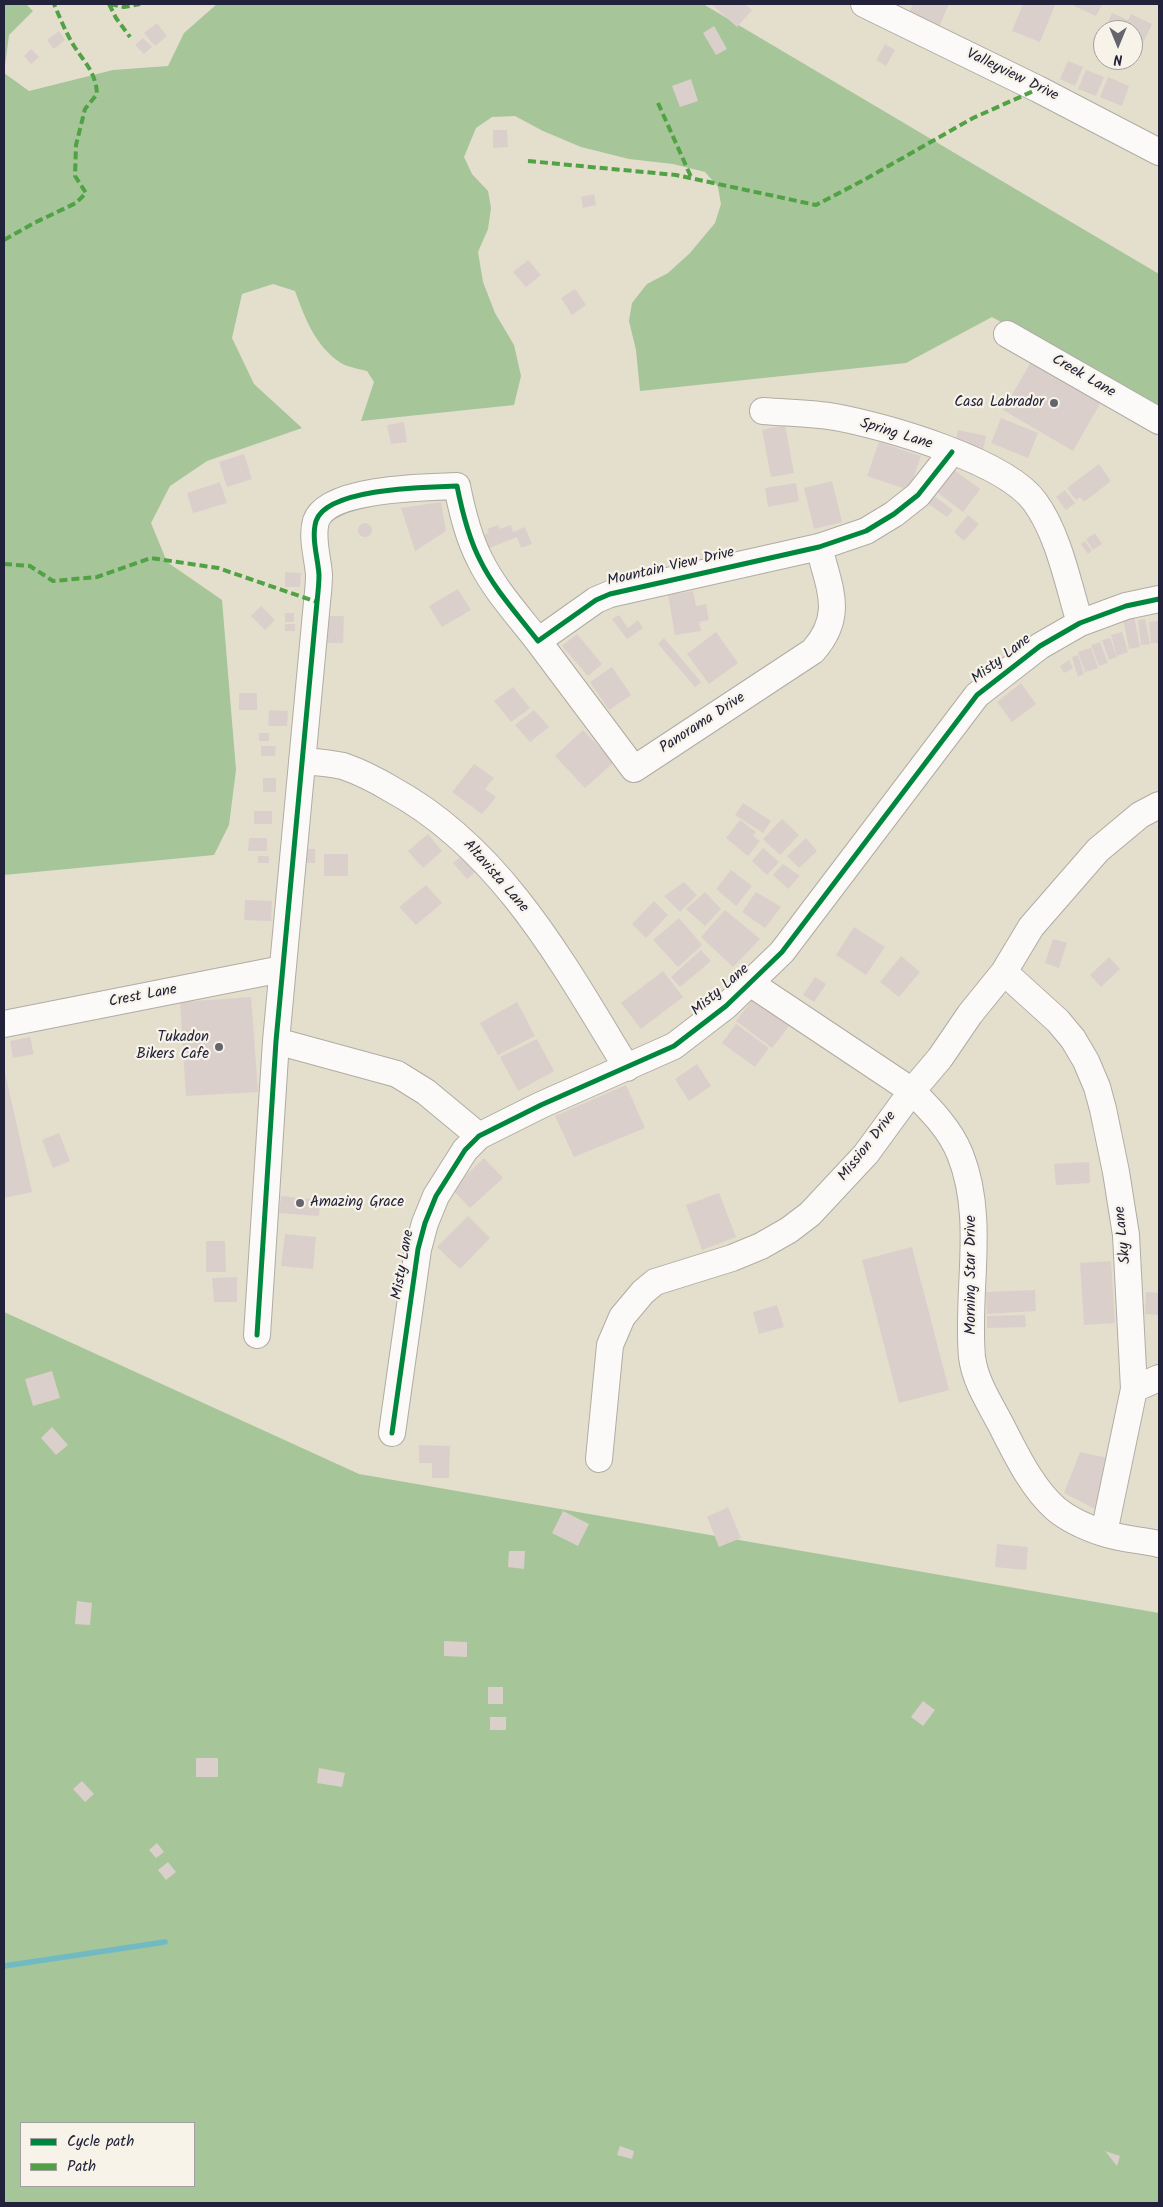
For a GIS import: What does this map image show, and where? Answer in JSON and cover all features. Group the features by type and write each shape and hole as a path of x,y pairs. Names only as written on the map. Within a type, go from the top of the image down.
{"street":[{"name":"Valleyview Drive","path":"864,4 1038,88 1159,152"},
{"name":"Creek Lane","path":"1007,334 1159,421"},
{"name":"Spring Lane","path":"763,410 835,417 899,433 988,466 1026,491 1035,501 1052,534 1080,623"},
{"name":"Mountain View Drive","path":"538,641 596,600 610,594 819,547 866,531 894,514 918,494 952,452"},
{"path":"257,1335 276,1041 319,576 314,534 316,522 322,511 334,503 400,488 457,486 463,516 480,560 499,591 538,641"},
{"name":"Panorama Drive","path":"538,641 634,769 813,651 822,641 832,618 833,604 819,547"},
{"name":"Misty Lane","path":"392,1434 418,1249 425,1223 436,1196 450,1170 464,1150 479,1136 541,1104 674,1046 726,1006 782,952 977,695 1040,646 1080,623 1126,606 1159,599"},
{"name":"Altavista Lane","path":"302,760 342,766 367,776 426,810 460,837 491,869 532,920 567,970 627,1068"},
{"name":"Mission Drive","path":"599,1459 610,1345 622,1317 643,1292 655,1282 732,1258 761,1246 789,1230 828,1196 866,1154 912,1091 940,1058 970,1014 1004,972 1031,927 1098,850 1140,815 1159,805"},
{"name":"Crest Lane","path":"4,1024 282,969"},
{"name":"Sky Lane","path":"1004,972 1073,1039 1086,1061 1097,1087 1116,1172 1126,1235 1134,1389 1104,1533"},
{"name":"Morning Star Drive","path":"750,983 912,1091 933,1112 949,1132 960,1153 972,1203 974,1239 970,1334 972,1360 979,1382 1013,1448 1043,1495 1057,1509 1104,1533 1159,1544"},
{"path":"276,1041 396,1074 426,1092 479,1136"},
{"path":"1134,1389 1159,1378"}],"green space":[{"path":"4,4 26,4 33,11 9,35 4,73"},
{"path":"217,4 703,4 1159,274 1159,410 992,317 906,363 640,391 636,350 629,321 632,303 647,284 668,273 690,253 715,223 721,204 718,187 705,172 673,164 629,159 581,147 543,131 515,116 492,117 476,128 464,157 472,174 488,191 491,208 488,229 478,252 483,282 495,313 514,345 521,376 514,405 361,421 374,382 367,371 341,363 324,348 312,331 295,291 273,284 242,294 232,338 254,384 302,428 207,461 170,486 151,523 167,562 222,600 236,770 229,825 214,855 4,875 4,73 29,91 113,70 168,66 184,33"},
{"path":"4,1312 359,1474 1159,1613 1159,2203 4,2203"}],"building":[{"path":"711,4 745,4 752,10 737,27"},
{"path":"913,4 949,4 939,27 908,14"},
{"path":"1023,4 1055,5 1040,42 1012,31"},
{"path":"1075,4 1102,4 1096,16 1074,6"},
{"path":"1112,13 1128,20 1109,20"},
{"path":"1131,14 1152,24 1143,43 1143,20 1128,20"},
{"path":"157,23 167,36 155,46 144,33"},
{"path":"714,26 727,49 716,55 703,33"},
{"path":"59,31 65,40 54,49 47,40"},
{"path":"143,38 152,47 144,54 135,45"},
{"path":"885,44 895,50 886,66 876,60"},
{"path":"31,49 39,57 31,64 24,56"},
{"path":"1068,61 1083,67 1075,86 1060,79"},
{"path":"1086,70 1104,77 1096,96 1078,89"},
{"path":"1108,77 1129,86 1122,106 1100,97"},
{"path":"691,79 698,101 680,107 672,86"},
{"path":"493,130 507,130 508,147 493,148"},
{"path":"594,194 596,205 583,208 581,197"},
{"path":"528,260 541,275 526,287 513,272"},
{"path":"575,289 586,305 572,315 561,298"},
{"name":"Casa Labrador","path":"1035,355 1105,395 1073,451 1003,410"},
{"path":"1001,418 1038,433 1028,458 991,443"},
{"path":"404,422 407,442 391,444 387,425"},
{"path":"785,425 794,473 771,477 762,430"},
{"path":"958,430 986,436 982,454 954,448"},
{"path":"879,442 921,456 909,490 867,476"},
{"path":"244,454 252,479 227,487 219,462"},
{"path":"1099,464 1111,481 1084,502 1080,497 1076,500 1067,488"},
{"path":"950,467 980,489 963,512 933,489"},
{"path":"832,481 842,522 814,529 804,488"},
{"path":"220,482 227,503 193,513 187,493"},
{"path":"796,483 799,501 768,507 765,488"},
{"path":"1065,490 1075,503 1066,510 1056,497"},
{"path":"930,493 953,510 947,517 924,501"},
{"path":"441,502 446,531 415,551 401,508"},
{"path":"968,515 979,524 964,541 954,532"},
{"path":"362,523 368,523 372,530 368,537 362,537 358,533 358,527"},
{"path":"498,525 500,529 511,525 513,532 525,527 532,544 521,548 517,537 487,549 482,536 489,533 487,529"},
{"path":"1095,533 1102,544 1093,550 1086,539"},
{"path":"1085,541 1092,551 1088,554 1081,544"},
{"path":"285,572 301,573 300,587 285,587"},
{"path":"458,589 471,610 442,627 429,606"},
{"path":"693,591 696,606 706,604 709,620 699,622 701,631 675,635 668,595"},
{"path":"261,606 275,620 265,630 251,616"},
{"path":"285,613 294,613 294,622 285,622"},
{"path":"619,615 628,628 638,620 643,628 627,639 612,619"},
{"path":"327,616 344,616 343,643 327,643"},
{"path":"1134,616 1140,647 1129,649 1123,619"},
{"path":"1145,619 1150,644 1141,645 1138,620"},
{"path":"1158,621 1159,643 1151,643 1149,622"},
{"path":"285,624 295,624 295,631 285,631"},
{"path":"716,632 738,663 709,684 687,654"},
{"path":"1122,632 1128,652 1117,656 1111,635"},
{"path":"577,634 602,664 588,676 562,646"},
{"path":"664,638 701,682 695,687 658,644"},
{"path":"1110,638 1117,657 1109,660 1102,640"},
{"path":"1100,642 1108,663 1099,666 1091,645"},
{"path":"1091,648 1098,668 1085,672 1078,652"},
{"path":"1078,655 1084,674 1078,677 1072,657"},
{"path":"1069,660 1073,668 1064,673 1060,666"},
{"path":"612,667 631,695 609,710 590,682"},
{"path":"1021,683 1036,704 1012,722 997,702"},
{"path":"513,687 530,708 511,722 494,701"},
{"path":"239,693 257,693 257,710 239,710"},
{"path":"269,710 288,711 287,726 268,726"},
{"path":"534,710 549,727 530,742 515,725"},
{"path":"583,730 614,762 585,788 555,756"},
{"path":"259,733 269,733 269,741 259,741"},
{"path":"261,746 276,746 275,756 261,756"},
{"path":"474,764 494,778 485,789 496,797 482,814 452,792"},
{"path":"263,778 276,778 276,792 263,792"},
{"path":"743,803 771,821 763,833 735,815"},
{"path":"254,811 272,811 272,824 254,824"},
{"path":"782,819 799,835 780,855 763,839"},
{"path":"740,820 756,832 753,836 760,841 748,856 726,838"},
{"path":"428,834 442,851 423,868 408,851"},
{"path":"249,838 267,838 267,851 248,851"},
{"path":"806,838 817,851 799,868 787,856"},
{"path":"763,848 779,862 767,875 752,861"},
{"path":"304,849 315,849 315,863 304,863"},
{"path":"324,854 348,854 348,876 324,876"},
{"path":"464,854 478,870 467,879 453,863"},
{"path":"258,856 269,856 269,863 258,863"},
{"path":"783,864 800,876 788,889 773,875"},
{"path":"731,870 752,886 736,906 716,889"},
{"path":"684,882 697,895 680,912 664,896"},
{"path":"426,885 442,903 416,925 399,907"},
{"path":"705,892 721,909 705,926 686,909"},
{"path":"756,892 781,907 765,928 742,912"},
{"path":"245,900 272,901 271,921 244,920"},
{"path":"654,901 668,915 646,938 632,924"},
{"path":"725,910 760,939 733,967 701,937"},
{"path":"679,918 702,945 678,967 653,940"},
{"path":"854,927 885,947 866,975 836,955"},
{"path":"1053,939 1067,943 1059,968 1045,963"},
{"path":"701,950 711,961 680,987 671,977"},
{"path":"901,956 920,972 899,997 880,982"},
{"path":"1109,957 1120,969 1101,987 1090,975"},
{"path":"663,971 683,997 641,1029 621,1003"},
{"path":"815,977 826,984 814,1002 803,995"},
{"name":"Tukadon Bikers Cafe","path":"251,997 258,1092 186,1096 180,1002"},
{"path":"754,998 790,1025 772,1048 736,1021"},
{"path":"517,1002 535,1036 498,1055 480,1023"},
{"path":"736,1024 769,1048 755,1067 722,1043"},
{"path":"30,1037 34,1054 13,1058 10,1041"},
{"path":"537,1039 554,1071 518,1091 500,1057"},
{"path":"697,1064 711,1086 689,1101 675,1079"},
{"path":"4,1068 32,1192 4,1198"},
{"path":"626,1085 645,1128 574,1157 555,1116"},
{"path":"59,1133 70,1161 53,1168 42,1140"},
{"path":"484,1158 503,1178 470,1208 452,1189"},
{"path":"1089,1162 1090,1183 1056,1185 1054,1164"},
{"path":"719,1193 736,1237 702,1250 686,1205"},
{"path":"281,1196 320,1200 319,1216 279,1213"},
{"path":"468,1216 490,1238 460,1269 437,1247"},
{"path":"285,1234 316,1237 313,1269 281,1266"},
{"path":"206,1241 225,1241 226,1272 206,1272"},
{"path":"912,1247 949,1390 899,1403 862,1260"},
{"path":"1111,1261 1115,1323 1084,1325 1080,1263"},
{"path":"237,1277 237,1302 214,1302 212,1278"},
{"path":"1035,1290 1036,1311 987,1314 986,1292"},
{"path":"1146,1292 1159,1293 1159,1315 1145,1314"},
{"path":"777,1305 784,1327 759,1334 753,1312"},
{"path":"1025,1315 1026,1327 987,1328 987,1316"},
{"path":"52,1371 60,1398 33,1406 25,1379"},
{"path":"52,1427 68,1445 56,1455 41,1438"},
{"path":"419,1445 450,1446 449,1478 432,1478 432,1463 419,1463"},
{"path":"1080,1452 1112,1459 1095,1509 1064,1493"},
{"path":"728,1507 741,1538 719,1547 707,1517"},
{"path":"563,1511 589,1524 578,1546 552,1533"},
{"path":"997,1544 1028,1547 1026,1570 995,1567"},
{"path":"509,1551 525,1551 524,1569 508,1567"},
{"path":"77,1601 92,1603 90,1625 75,1624"},
{"path":"444,1641 467,1642 467,1657 444,1656"},
{"path":"488,1687 503,1687 503,1704 488,1704"},
{"path":"923,1701 935,1710 923,1726 911,1717"},
{"path":"490,1717 506,1717 506,1730 490,1730"},
{"path":"196,1758 218,1758 218,1777 196,1777"},
{"path":"319,1768 345,1773 342,1787 317,1783"},
{"path":"82,1781 94,1794 85,1802 73,1789"},
{"path":"157,1843 164,1852 156,1858 149,1850"},
{"path":"168,1862 176,1872 166,1880 158,1870"},
{"path":"620,2146 634,2151 632,2159 617,2155"},
{"path":"1105,2151 1120,2156 1117,2166"}],"waterway":[{"path":"4,1966 165,1942"}],"marked path":[{"path":"4,240 76,203 86,193 75,176 76,145 85,109 97,94 95,80 71,41 54,4"},
{"path":"109,4 116,18 130,37"},
{"path":"110,4 124,7 140,4"},
{"path":"528,161 676,175 816,205 973,118 1038,89"},
{"path":"658,103 692,179"},
{"path":"4,564 30,566 53,581 97,577 151,558 218,568 317,602"}],"cycle path":[{"path":"257,1335 276,1041 319,585 314,541 315,528 316,521 324,510 338,502 379,492 424,487 457,486 463,514 480,560 499,592 538,641 596,600 610,594 819,547 866,531 894,514 918,495 952,452"},
{"path":"392,1433 418,1249 425,1223 436,1196 465,1150 479,1136 541,1105 674,1046 726,1006 782,952 977,695 1040,646 1080,623 1126,606 1159,599"}],"place":[{"name":"Casa Labrador","path":"1054,403"},
{"name":"Tukadon Bikers Cafe","path":"219,1047"},
{"name":"Amazing Grace","path":"300,1203"}]}
